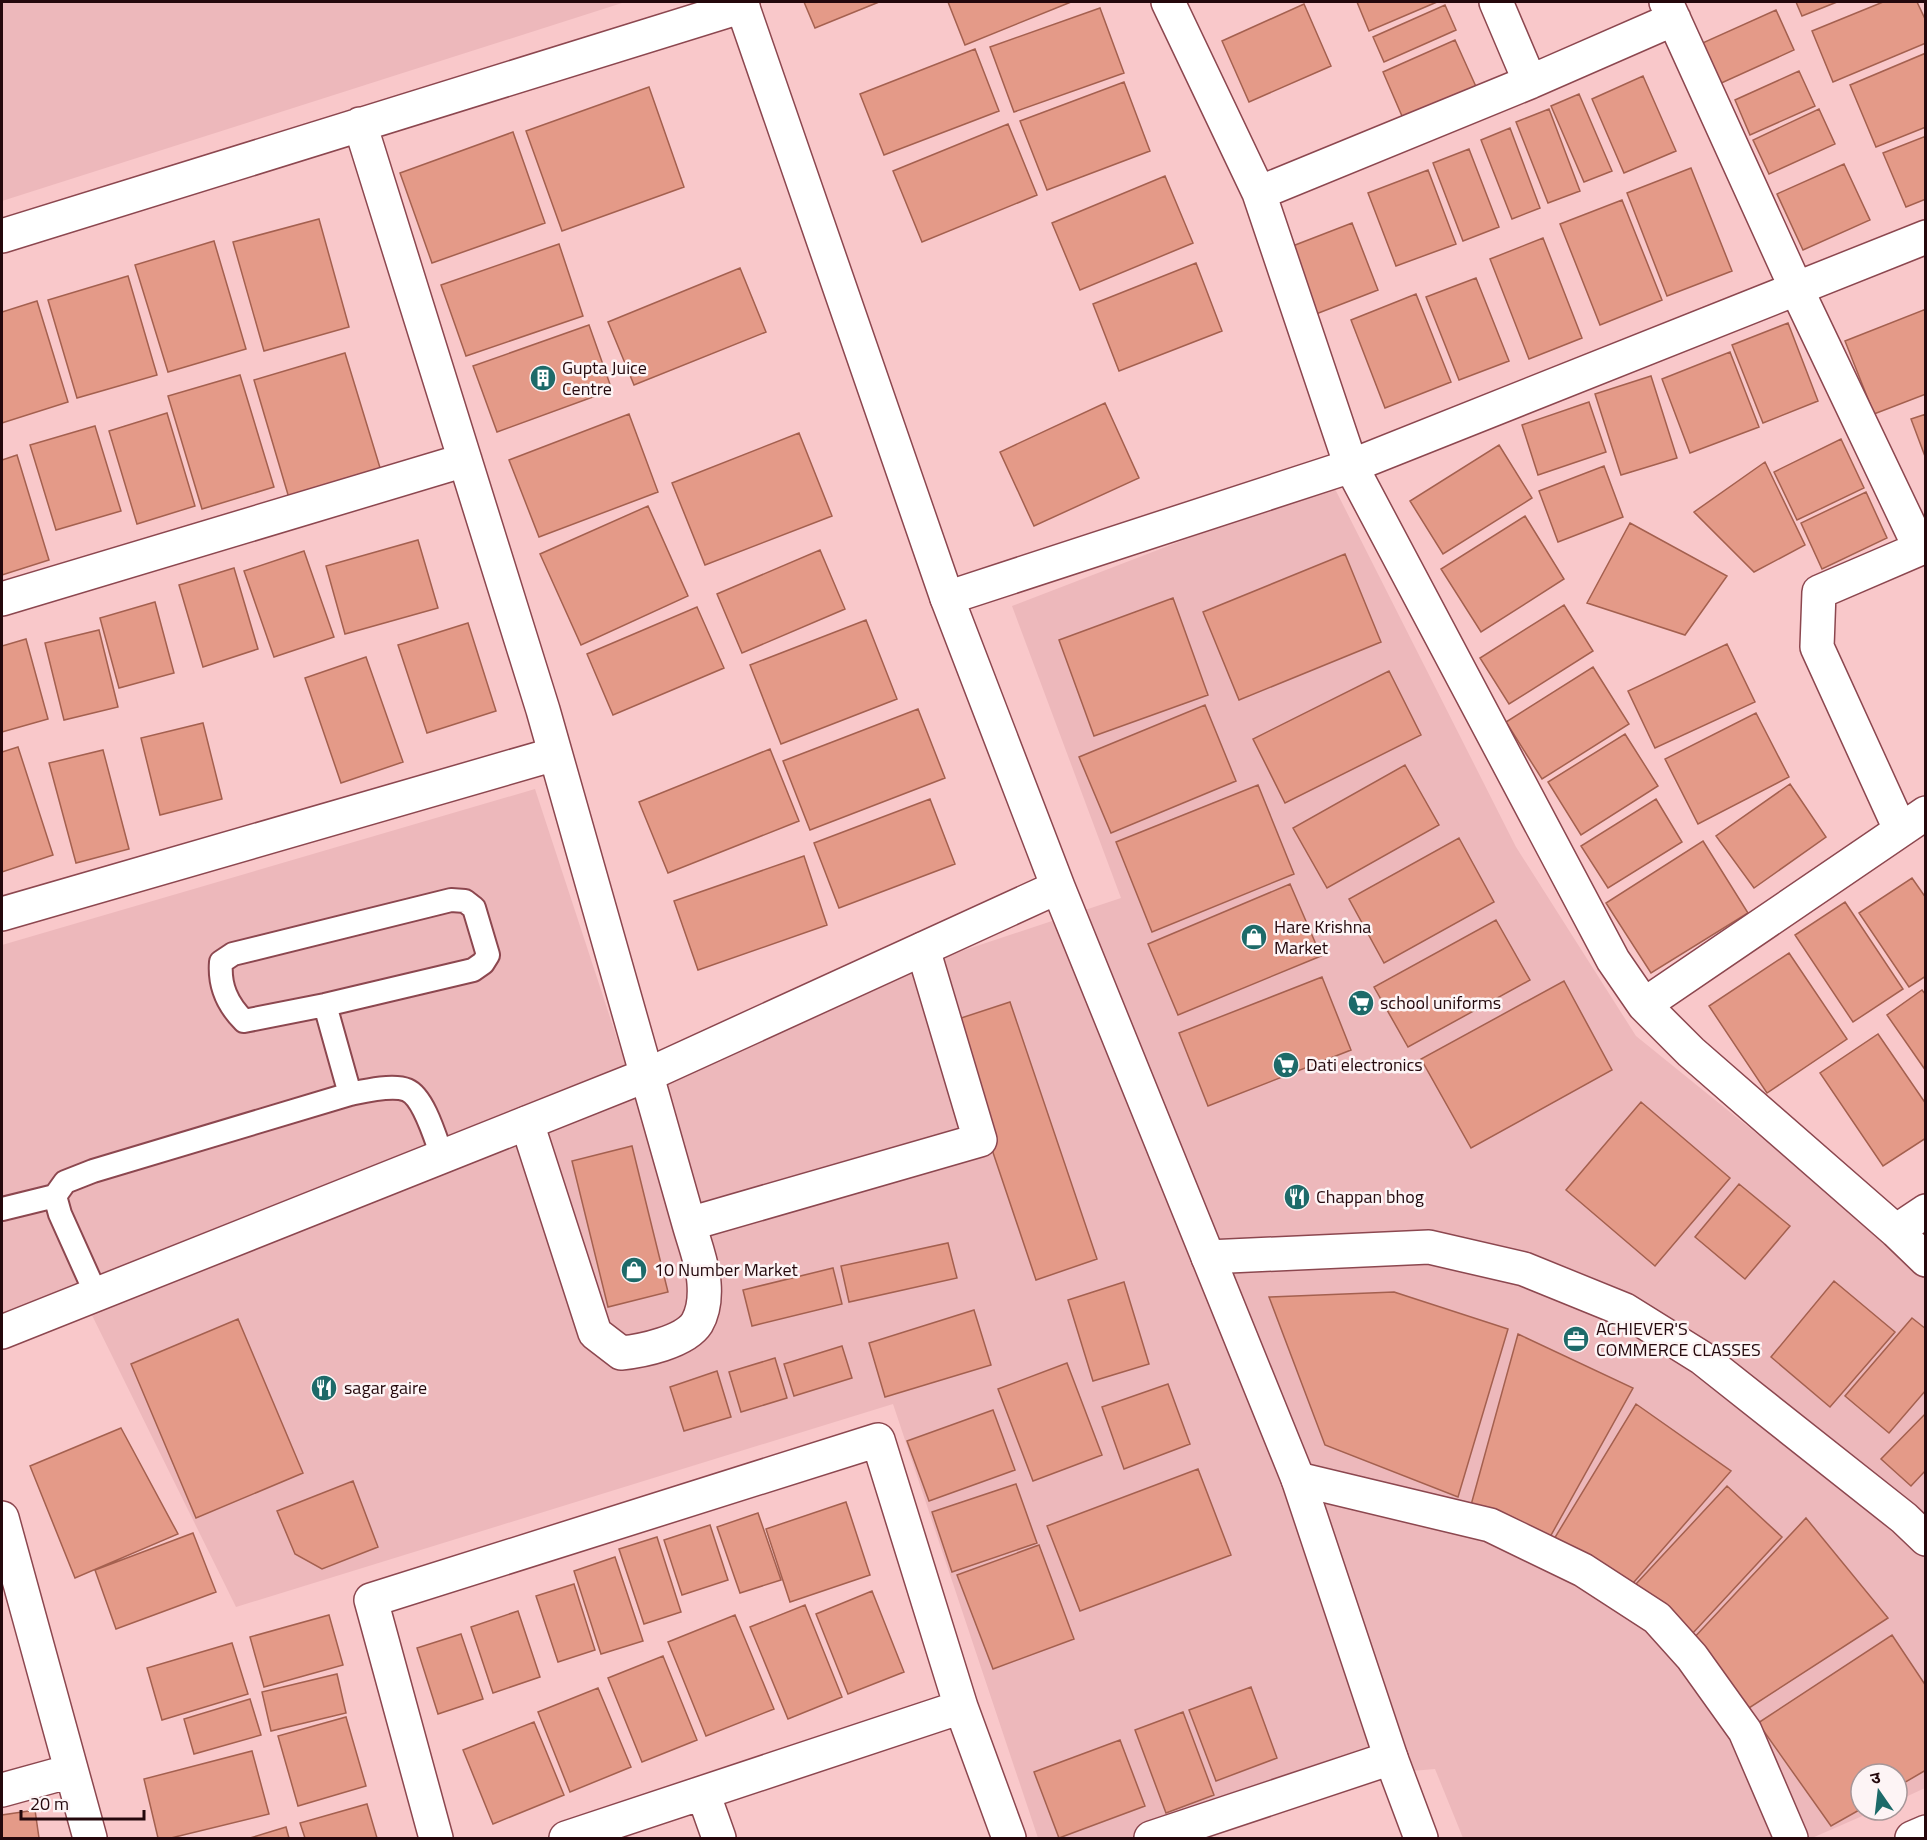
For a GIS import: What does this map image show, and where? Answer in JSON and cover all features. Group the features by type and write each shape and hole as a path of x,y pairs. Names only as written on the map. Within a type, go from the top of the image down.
{"street":[{"path":"1168,2 1259,193 1351,466 1613,960 1644,1005 1691,1052 1926,1260"},
{"path":"1497,2 1530,82"},
{"path":"2,236 742,4 947,598 1058,887 1298,1479 1391,1758 1421,1839"},
{"path":"1259,193 1530,82 1670,10 1796,288 1923,547 1819,592 1817,647 1913,821 1644,1005"},
{"path":"360,124 543,710 705,1281 703,1310 696,1326 674,1340 644,1350 621,1353 595,1333 526,1123"},
{"path":"947,598 1351,466 1926,237"},
{"path":"2,599 465,460"},
{"path":"2,914 555,754"},
{"path":"2,1332 647,1075 1058,887"},
{"path":"689,1224 980,1140 923,949"},
{"path":"1896,1232 1926,1211"},
{"path":"1208,1257 1430,1247 1524,1269 1625,1310 1702,1358 1904,1518 1926,1539"},
{"path":"436,1839 371,1600 878,1440 961,1707 1009,1839"},
{"path":"1298,1479 1490,1525 1583,1570 1656,1618 1692,1657 1745,1731 1791,1839"},
{"path":"2,1518 90,1839"},
{"path":"566,1839 961,1707"},
{"path":"1151,1839 1391,1758"},
{"path":"2,1790 71,1771"},
{"path":"703,1793 719,1839"},
{"path":"1912,1839 1926,1832"}],"lane":[{"path":"451,900 465,901 474,908 488,955 483,963 473,970 325,1005 244,1020 232,1009 225,997 220,976 221,962 233,954 451,900"},
{"path":"325,1005 350,1094"},
{"path":"2,1209 55,1196 65,1182 93,1172 350,1094 379,1088 407,1090 419,1101 442,1156"},
{"path":"55,1196 60,1214 96,1294"}],"shaded area":[{"path":"2,2 621,2 622,3 2,201"},
{"path":"1332,483 1516,847 1636,1036 1925,1270 1925,1788 1909,1795 1909,1762 1849,1762 1849,1822 1812,1838 1463,1838 1435,1769 1365,1775 1149,1838 1038,1838 893,1404 236,1607 82,1295 2,1317 2,945 535,789 625,1063 1121,898 1012,606"}],"building":[{"path":"804,2 879,2 815,28"},
{"path":"948,2 1071,2 965,45"},
{"path":"1357,2 1437,2 1369,31"},
{"path":"1796,2 1837,2 1802,16"},
{"path":"1883,2 1917,2 1926,21 1926,43 1833,82 1812,31"},
{"path":"1304,4 1331,66 1249,102 1222,41"},
{"path":"1445,5 1456,30 1384,62 1373,37"},
{"path":"1100,8 1124,73 1014,112 990,47"},
{"path":"1776,10 1794,50 1717,85 1698,45"},
{"path":"1455,40 1478,91 1405,123 1383,72"},
{"path":"975,49 999,111 884,155 860,94"},
{"path":"1926,53 1926,127 1876,147 1850,85"},
{"path":"1799,71 1815,106 1750,135 1735,100"},
{"path":"1643,76 1676,151 1624,173 1592,99"},
{"path":"1124,82 1150,151 1047,190 1020,121"},
{"path":"649,87 684,187 562,231 526,131"},
{"path":"1579,94 1612,171 1584,182 1551,106"},
{"path":"1549,109 1580,191 1548,203 1516,122"},
{"path":"1819,109 1835,144 1769,174 1753,140"},
{"path":"1008,124 1037,195 922,242 893,171"},
{"path":"1510,128 1540,208 1512,219 1481,140"},
{"path":"513,132 545,223 432,263 400,173"},
{"path":"1926,136 1926,199 1906,207 1883,153"},
{"path":"1469,149 1499,227 1463,241 1433,163"},
{"path":"1844,164 1870,220 1803,250 1777,194"},
{"path":"1691,168 1732,271 1667,296 1627,193"},
{"path":"1428,170 1456,244 1396,266 1368,193"},
{"path":"1165,176 1193,243 1080,290 1052,223"},
{"path":"1622,200 1662,300 1600,325 1560,224"},
{"path":"319,219 349,327 264,351 233,242"},
{"path":"1352,223 1378,290 1316,314 1290,247"},
{"path":"1543,238 1582,338 1529,359 1490,259"},
{"path":"214,241 246,349 168,372 135,265"},
{"path":"559,244 583,316 466,356 441,285"},
{"path":"1196,263 1222,331 1119,371 1093,304"},
{"path":"740,268 766,332 634,385 608,322"},
{"path":"128,276 157,375 77,398 48,300"},
{"path":"1476,278 1509,361 1459,380 1426,297"},
{"path":"1416,294 1451,382 1385,408 1351,320"},
{"path":"37,301 68,402 2,423 2,312"},
{"path":"1926,309 1926,394 1874,414 1845,341"},
{"path":"1788,323 1818,401 1763,423 1732,345"},
{"name":"Gupta Juice Centre","path":"589,325 612,390 497,432 473,366"},
{"path":"1730,352 1759,427 1690,453 1662,379"},
{"path":"345,353 381,471 289,498 254,380"},
{"path":"240,375 274,487 202,509 168,396"},
{"path":"1651,376 1677,458 1621,475 1595,394"},
{"path":"1589,402 1606,452 1538,475 1522,425"},
{"path":"1105,403 1139,478 1034,526 1000,452"},
{"path":"167,413 195,506 137,524 109,431"},
{"path":"629,414 658,492 539,537 509,460"},
{"path":"1926,414 1926,459 1911,419"},
{"path":"95,426 121,511 56,530 30,445"},
{"path":"799,433 832,516 705,565 672,483"},
{"path":"1841,439 1864,488 1797,520 1774,472"},
{"path":"1499,445 1532,498 1443,554 1410,501"},
{"path":"17,455 49,560 2,575 2,460"},
{"path":"1765,462 1805,545 1754,572 1694,512"},
{"path":"1604,466 1623,517 1558,542 1539,491"},
{"path":"1866,492 1887,538 1822,569 1801,523"},
{"path":"648,506 688,596 581,645 540,554"},
{"path":"1525,516 1564,579 1481,632 1441,569"},
{"path":"1630,523 1727,576 1685,635 1587,603"},
{"path":"418,540 438,608 345,634 326,566"},
{"path":"820,550 845,609 742,653 717,594"},
{"path":"304,551 334,637 274,657 244,571"},
{"path":"1345,554 1381,642 1239,700 1203,612"},
{"path":"234,568 258,649 203,667 179,585"},
{"path":"1173,598 1208,695 1094,736 1059,640"},
{"path":"155,602 174,673 119,688 100,618"},
{"path":"1564,605 1593,651 1509,704 1480,658"},
{"path":"697,607 724,668 613,715 587,654"},
{"path":"866,620 897,699 781,744 750,665"},
{"path":"468,623 496,711 427,733 398,645"},
{"path":"99,630 118,707 64,720 45,643"},
{"path":"26,639 48,719 2,732 2,646"},
{"path":"1727,644 1755,702 1655,748 1628,691"},
{"path":"366,657 403,762 341,783 305,678"},
{"path":"1593,667 1629,724 1542,779 1506,722"},
{"path":"1389,671 1421,735 1285,803 1253,739"},
{"path":"1205,705 1236,781 1111,833 1079,757"},
{"path":"918,709 945,778 810,830 783,761"},
{"path":"1756,713 1789,777 1698,824 1665,759"},
{"path":"203,723 222,799 160,815 141,738"},
{"path":"1625,734 1658,786 1581,835 1548,782"},
{"path":"18,747 53,855 2,872 2,752"},
{"path":"770,749 799,821 668,873 639,802"},
{"path":"103,750 129,849 76,863 49,763"},
{"path":"1405,765 1439,825 1327,888 1293,828"},
{"path":"1790,784 1826,837 1754,888 1716,836"},
{"path":"1258,785 1294,874 1152,932 1116,842"},
{"path":"930,799 955,864 839,908 814,843"},
{"path":"1656,799 1682,842 1608,888 1581,846"},
{"path":"1459,838 1494,902 1384,963 1349,899"},
{"path":"1703,841 1748,913 1651,973 1606,903"},
{"path":"804,856 827,925 698,970 674,901"},
{"path":"1912,878 1926,898 1926,976 1909,987 1859,913"},
{"path":"1290,884 1321,956 1178,1015 1148,944"},
{"path":"1845,902 1903,989 1853,1022 1795,935"},
{"path":"1496,920 1530,980 1408,1047 1374,987"},
{"path":"1789,953 1847,1039 1767,1093 1709,1006"},
{"path":"1322,977 1351,1050 1208,1106 1179,1033"},
{"path":"1564,981 1612,1070 1471,1148 1421,1059"},
{"path":"1922,990 1926,995 1926,1071 1887,1015"},
{"path":"1010,1002 1097,1259 1036,1280 949,1022"},
{"path":"1878,1034 1926,1104 1926,1138 1883,1166 1820,1073"},
{"path":"1641,1102 1730,1178 1655,1266 1566,1190"},
{"path":"632,1146 668,1292 608,1307 572,1161"},
{"path":"1739,1184 1790,1226 1745,1279 1695,1237"},
{"path":"948,1243 957,1278 849,1302 841,1266"},
{"path":"833,1268 842,1304 752,1326 743,1290"},
{"path":"1834,1281 1895,1332 1830,1407 1771,1357"},
{"path":"1124,1282 1149,1364 1093,1381 1068,1300"},
{"path":"1394,1292 1508,1329 1458,1497 1325,1445 1269,1297"},
{"path":"974,1310 991,1365 885,1397 869,1343"},
{"path":"1912,1318 1926,1329 1926,1390 1889,1433 1845,1396"},
{"path":"238,1319 303,1473 196,1518 131,1364"},
{"path":"1518,1334 1633,1388 1550,1537 1471,1505"},
{"path":"842,1346 852,1378 794,1396 784,1364"},
{"path":"775,1358 787,1398 741,1412 729,1372"},
{"path":"1067,1363 1102,1455 1033,1481 998,1389"},
{"path":"717,1371 731,1417 684,1431 670,1387"},
{"path":"1168,1384 1190,1444 1124,1469 1102,1407"},
{"path":"1636,1404 1731,1471 1627,1590 1551,1544"},
{"path":"993,1410 1015,1470 929,1501 907,1441"},
{"path":"1926,1413 1926,1470 1911,1486 1881,1459"},
{"path":"121,1428 178,1534 75,1578 30,1466"},
{"path":"1198,1469 1231,1555 1080,1611 1047,1526"},
{"path":"353,1481 378,1547 322,1569 295,1554 277,1511"},
{"path":"1016,1484 1037,1543 952,1572 932,1512"},
{"path":"1727,1486 1782,1537 1692,1634 1636,1584"},
{"path":"846,1502 870,1575 790,1602 766,1529"},
{"path":"758,1513 781,1580 740,1593 717,1527"},
{"path":"1806,1518 1888,1618 1749,1708 1691,1641"},
{"path":"710,1525 728,1580 682,1595 664,1540"},
{"path":"193,1533 216,1592 116,1629 95,1570"},
{"path":"657,1537 681,1612 644,1624 619,1549"},
{"path":"1039,1545 1074,1639 993,1669 957,1575"},
{"path":"615,1557 643,1641 601,1654 574,1571"},
{"path":"574,1584 595,1650 558,1662 536,1596"},
{"path":"872,1591 904,1672 848,1694 816,1614"},
{"path":"805,1605 842,1697 788,1719 750,1627"},
{"path":"518,1611 540,1677 493,1693 471,1627"},
{"path":"329,1615 343,1665 264,1687 250,1637"},
{"path":"735,1615 774,1709 706,1736 668,1642"},
{"path":"461,1634 483,1699 438,1714 417,1648"},
{"path":"1892,1635 1926,1686 1926,1770 1909,1780 1909,1762 1849,1762 1849,1816 1831,1826 1758,1723"},
{"path":"232,1643 248,1694 162,1720 147,1668"},
{"path":"663,1656 697,1740 642,1762 608,1678"},
{"path":"337,1674 346,1713 271,1731 262,1692"},
{"path":"1251,1687 1277,1758 1216,1781 1189,1710"},
{"path":"598,1688 631,1767 570,1792 538,1712"},
{"path":"250,1699 261,1735 194,1754 184,1719"},
{"path":"1183,1712 1214,1795 1166,1813 1135,1730"},
{"path":"346,1717 366,1786 298,1806 278,1736"},
{"path":"534,1722 564,1795 493,1824 463,1750"},
{"path":"1120,1740 1145,1806 1059,1838 1034,1772"},
{"path":"252,1751 269,1814 171,1838 158,1838 144,1779"},
{"path":"367,1804 377,1838 305,1838 300,1823"},
{"path":"35,1810 39,1838 2,1838 2,1815"},
{"path":"286,1827 289,1838 250,1838"}],"place":[{"name":"Gupta Juice Centre","path":"543,378"},
{"name":"Hare Krishna Market","path":"1254,937"},
{"name":"school uniforms","path":"1361,1003"},
{"name":"Dati electronics","path":"1286,1065"},
{"name":"Chappan bhog","path":"1297,1197"},
{"name":"10 Number Market","path":"634,1270"},
{"name":"ACHIEVER'S COMMERCE CLASSES","path":"1576,1339"},
{"name":"sagar gaire","path":"324,1388"}]}
